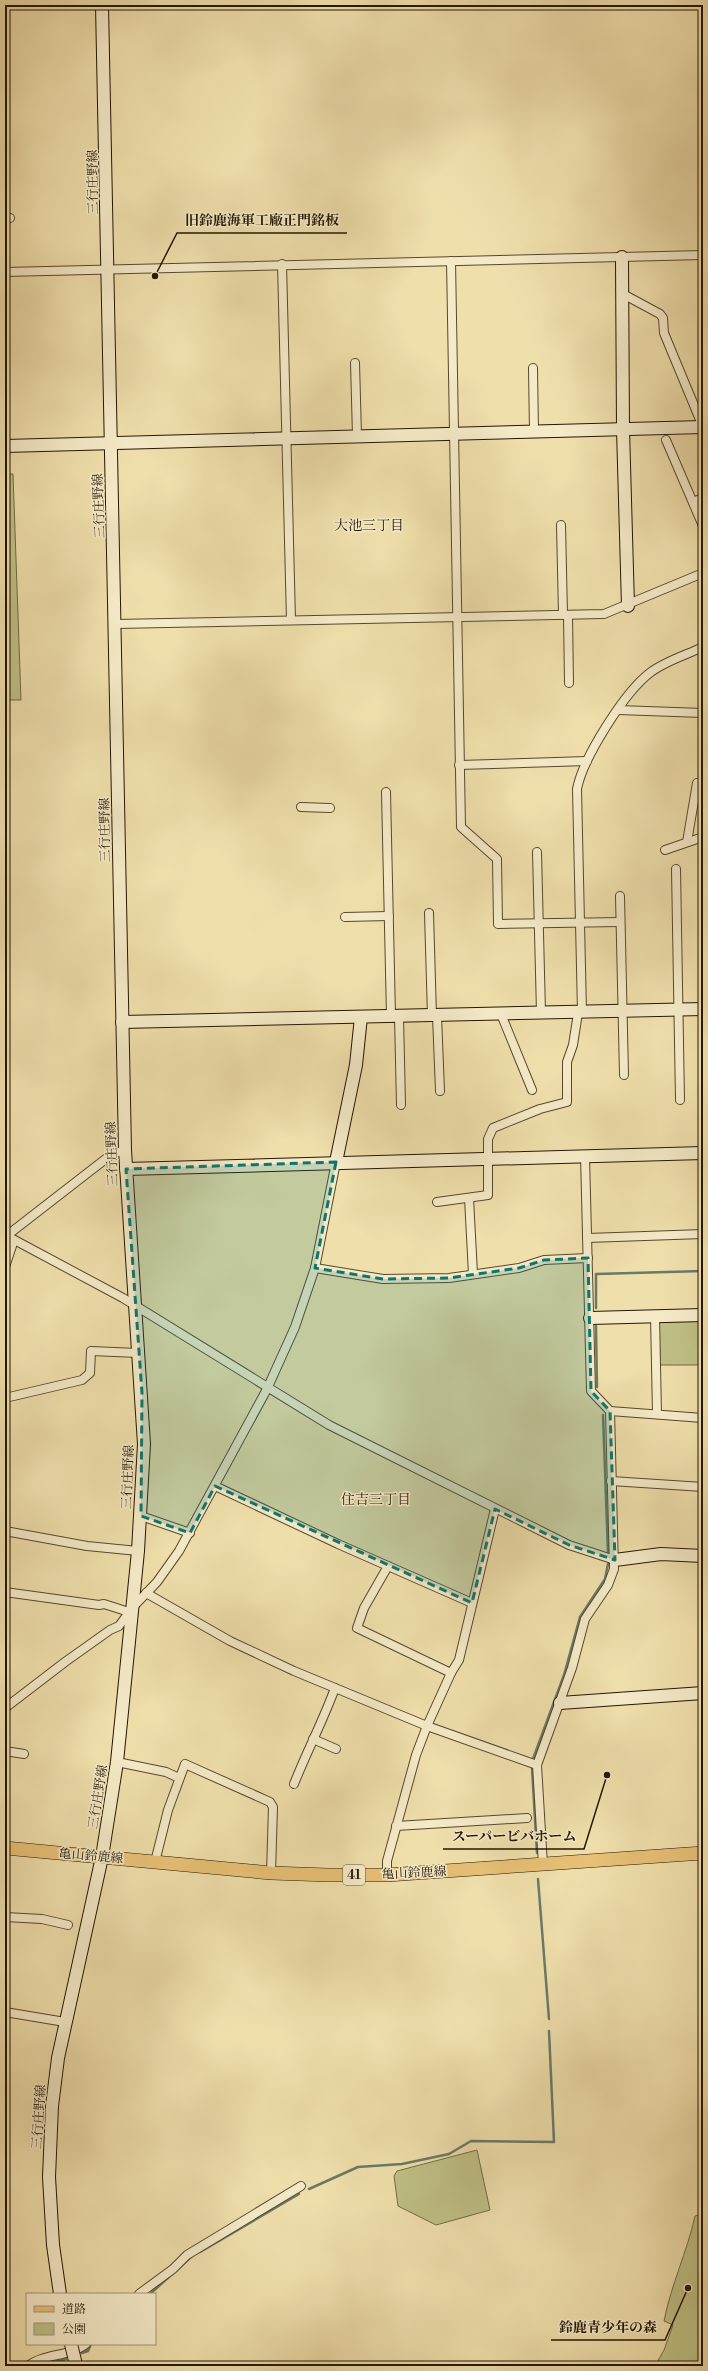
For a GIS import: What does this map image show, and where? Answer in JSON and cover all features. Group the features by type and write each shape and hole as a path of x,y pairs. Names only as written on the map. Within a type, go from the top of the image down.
{"main road":[{"name":"亀山鈴鹿線","path":"5,1848 271,1873 387,1875 703,1853"}],"street":[{"name":"三行庄野線","path":"60,2293 52,2245 49,2176 52,2106 65,2022 102,1856 117,1762 141,1516 144,1444 125,1150 116,624 102,5"},
{"path":"5,272 108,268 703,255"},
{"path":"622,257 621,293 623,429 628,606"},
{"path":"451,261 461,827 498,858 498,924 620,922"},
{"path":"282,264 291,620"},
{"path":"5,446 287,437 703,427 664,333 660,314 621,293"},
{"path":"355,363 357,436"},
{"path":"533,368 534,432"},
{"path":"666,440 703,526"},
{"path":"693,502 703,498"},
{"path":"561,525 569,683"},
{"path":"116,624 604,614 628,606 703,573"},
{"path":"437,1202 488,1195 488,1139 493,1128 540,1109 567,1102 567,1062 573,1045 580,1013 577,789 587,761 618,710 635,686 652,672 703,647"},
{"path":"618,710 703,713"},
{"path":"459,765 587,761"},
{"path":"687,842 697,783 703,784"},
{"path":"386,792 389,916 401,1105"},
{"path":"301,807 330,808"},
{"path":"665,850 703,837"},
{"path":"537,852 541,1013"},
{"path":"676,869 680,1100"},
{"path":"620,896 624,1075"},
{"path":"429,913 440,1091"},
{"path":"345,917 389,916"},
{"path":"122,1022 580,1013 703,1009"},
{"path":"501,1014 532,1090"},
{"path":"5,1708 65,1662 119,1626 131,1609 169,1567 190,1533 267,1389 295,1327 315,1268 356,1065 361,1017"},
{"path":"5,1267 9,1238 112,1154 125,1150"},
{"path":"126,1169 703,1153"},
{"path":"543,1865 537,1764 560,1703 585,1619 608,1585 614,1569 610,1411 591,1391 585,1156"},
{"path":"469,1198 473,1274"},
{"path":"587,1238 703,1234"},
{"path":"9,1238 135,1306 267,1389 329,1425 569,1545 614,1560 661,1554 703,1556"},
{"path":"315,1268 383,1279 449,1278 519,1268 544,1260 588,1258"},
{"path":"590,1318 703,1315"},
{"path":"655,1316 657,1414"},
{"path":"5,1398 82,1380 90,1373 91,1351 138,1353"},
{"path":"610,1411 703,1418"},
{"path":"611,1481 703,1487"},
{"path":"215,1486 472,1603"},
{"path":"387,1875 387,1861 416,1755 427,1726 451,1673 460,1660 495,1509"},
{"path":"141,1516 190,1533"},
{"path":"5,1531 87,1546 138,1551"},
{"path":"388,1566 364,1608 356,1628 451,1673"},
{"path":"5,1592 99,1605 104,1604 131,1609"},
{"path":"146,1593 230,1641 335,1688 427,1726 537,1764"},
{"path":"294,1784 313,1739 322,1724 335,1688"},
{"path":"560,1703 703,1694"},
{"path":"313,1739 336,1749"},
{"path":"5,1751 24,1754"},
{"path":"117,1762 166,1772 179,1778"},
{"path":"155,1862 168,1810 185,1764 270,1802 273,1807 271,1873"},
{"path":"396,1826 526,1818"},
{"path":"5,1917 42,1919 68,1925"},
{"path":"5,2012 65,2022"},
{"path":"140,2293 173,2269 187,2255 301,2186"},
{"path":"71,2345 76,2365"},
{"path":"28,2366 37,2360 57,2356 84,2345"}],"highlighted area":[{"path":"336,1162 315,1268 383,1279 449,1278 519,1268 544,1260 588,1258 591,1391 610,1411 615,1560 569,1545 495,1509 472,1603 215,1486 190,1533 141,1516 142,1393 126,1169"}],"green space":[{"path":"5,474 13,474 21,700 5,700"},
{"path":"703,1320 703,1365 660,1365 659,1323 663,1321"},
{"path":"477,2150 490,2210 436,2225 398,2206 394,2176 397,2171"},
{"path":"703,2214 703,2366 655,2366 664,2350 673,2325 664,2321 695,2216"}],"waterway":[{"path":"596,1308 596,1274 703,1271"},
{"path":"596,1326 597,1387"},
{"path":"603,1415 608,1553"},
{"path":"533,1759 564,1675 580,1617 605,1579 608,1564"},
{"path":"532,1768 537,1853"},
{"path":"538,1879 549,2019"},
{"path":"309,2189 358,2167 402,2164 449,2154 471,2141 554,2142 549,2031"},
{"path":"200,2252 299,2194"},
{"path":"151,2293 191,2257"},
{"path":"82,2353 88,2351 91,2345"},
{"path":"40,2366 66,2359"}],"place":[{"name":"旧鈴鹿海軍工廠正門銘板","path":"155,276"},
{"name":"スーパービバホーム","path":"607,1775"},
{"name":"鈴鹿青少年の森","path":"688,2288"}],"district":[{"name":"大池三丁目","path":"369,526"},
{"name":"住吉三丁目","path":"376,1500"}]}
